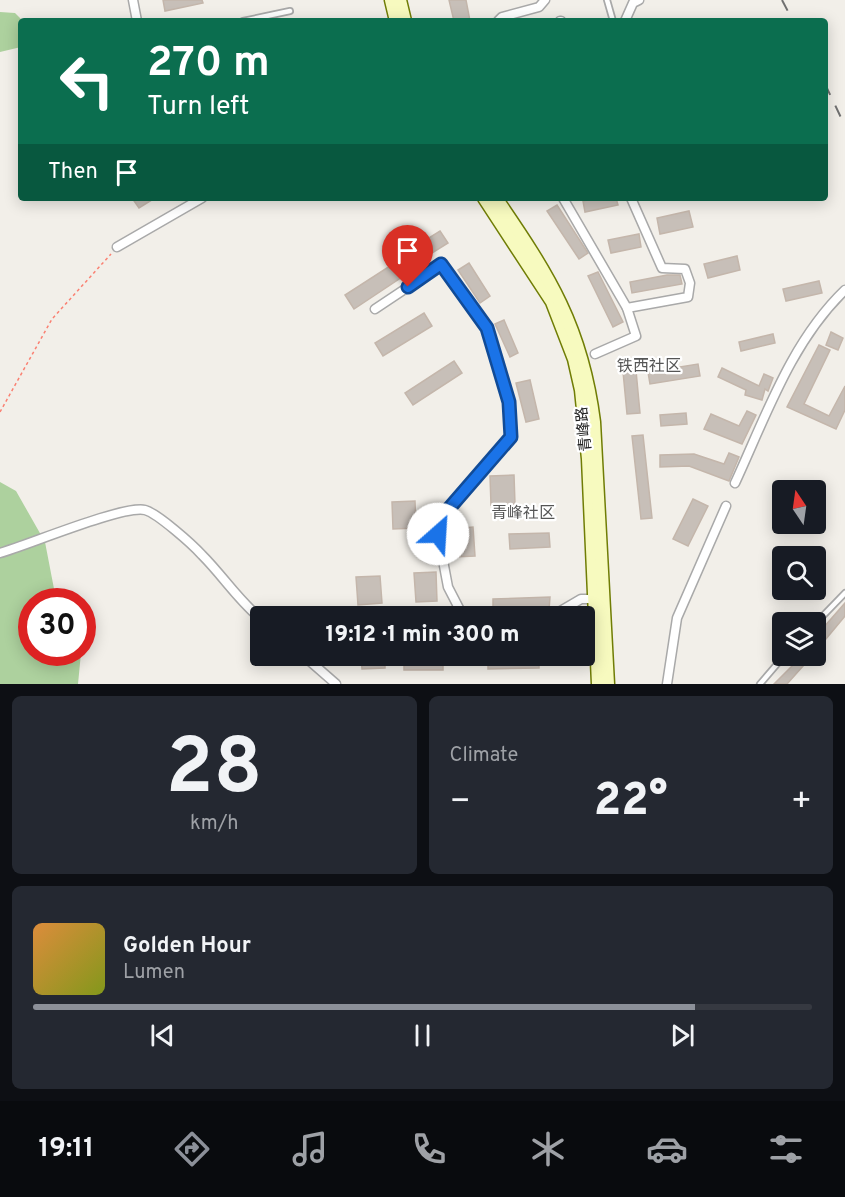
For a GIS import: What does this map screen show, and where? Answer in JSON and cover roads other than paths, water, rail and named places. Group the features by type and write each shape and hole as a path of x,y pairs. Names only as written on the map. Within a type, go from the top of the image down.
{"main road":[{"path":"391,0 395,18"},
{"path":"400,0 404,18"},
{"name":"青峰路","path":"486,201 546,292 562,324 574,359 585,421 608,684"},
{"name":"青峰路","path":"498,201 556,290 569,319 585,371 594,422 599,599 598,684"}],"street":[{"path":"133,0 136,18"},
{"path":"501,18 539,7 545,0"},
{"path":"626,18 633,3 639,0"},
{"path":"117,247 197,201"},
{"path":"565,201 627,308 636,336 595,354"},
{"path":"627,308 688,297 690,283 686,269 662,268 632,201"},
{"path":"375,309 441,264 487,328 509,402 511,437 446,512 438,534 448,587 458,606"},
{"path":"735,483 806,335 845,290"},
{"path":"667,684 677,618 726,506"},
{"path":"0,553 102,518 136,509 146,510 191,544 250,610"},
{"path":"569,606 581,599 599,599"},
{"path":"315,666 336,684"}],"lane":[{"path":"607,0 612,18"},
{"path":"257,18 290,11"},
{"path":"826,613 845,593"},
{"path":"759,684 775,666"}],"railway":[{"path":"782,0 791,18"},
{"path":"828,90 845,126"}],"district":[{"name":"铁西社区","path":"649,367"},
{"name":"青峰社区","path":"523,514"}]}
